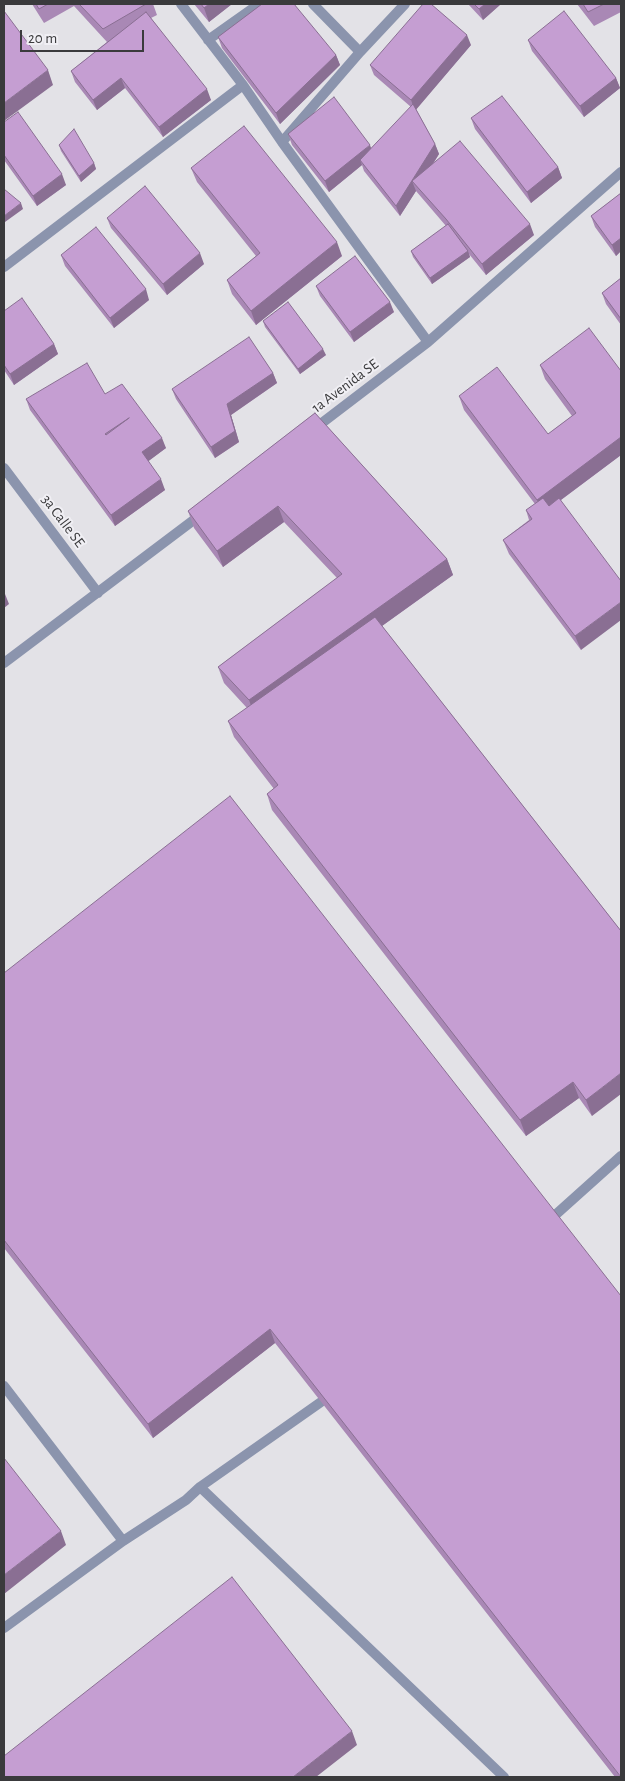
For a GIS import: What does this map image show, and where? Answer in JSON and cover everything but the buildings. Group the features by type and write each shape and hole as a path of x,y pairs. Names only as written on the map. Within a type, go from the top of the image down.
{"street":[{"path":"181,4 243,85 282,142 428,342"},
{"path":"208,40 259,4"},
{"path":"313,4 360,52"},
{"path":"282,142 360,52 405,4"},
{"path":"4,267 243,85"},
{"name":"1a Avenida SE","path":"302,438 428,342 621,172"},
{"name":"3a Calle SE","path":"4,468 98,593"},
{"path":"4,663 208,509"},
{"path":"553,1217 621,1156"},
{"path":"4,1386 123,1541"},
{"path":"4,1628 123,1541 186,1500 200,1487 321,1402"},
{"path":"200,1487 504,1777"}]}
